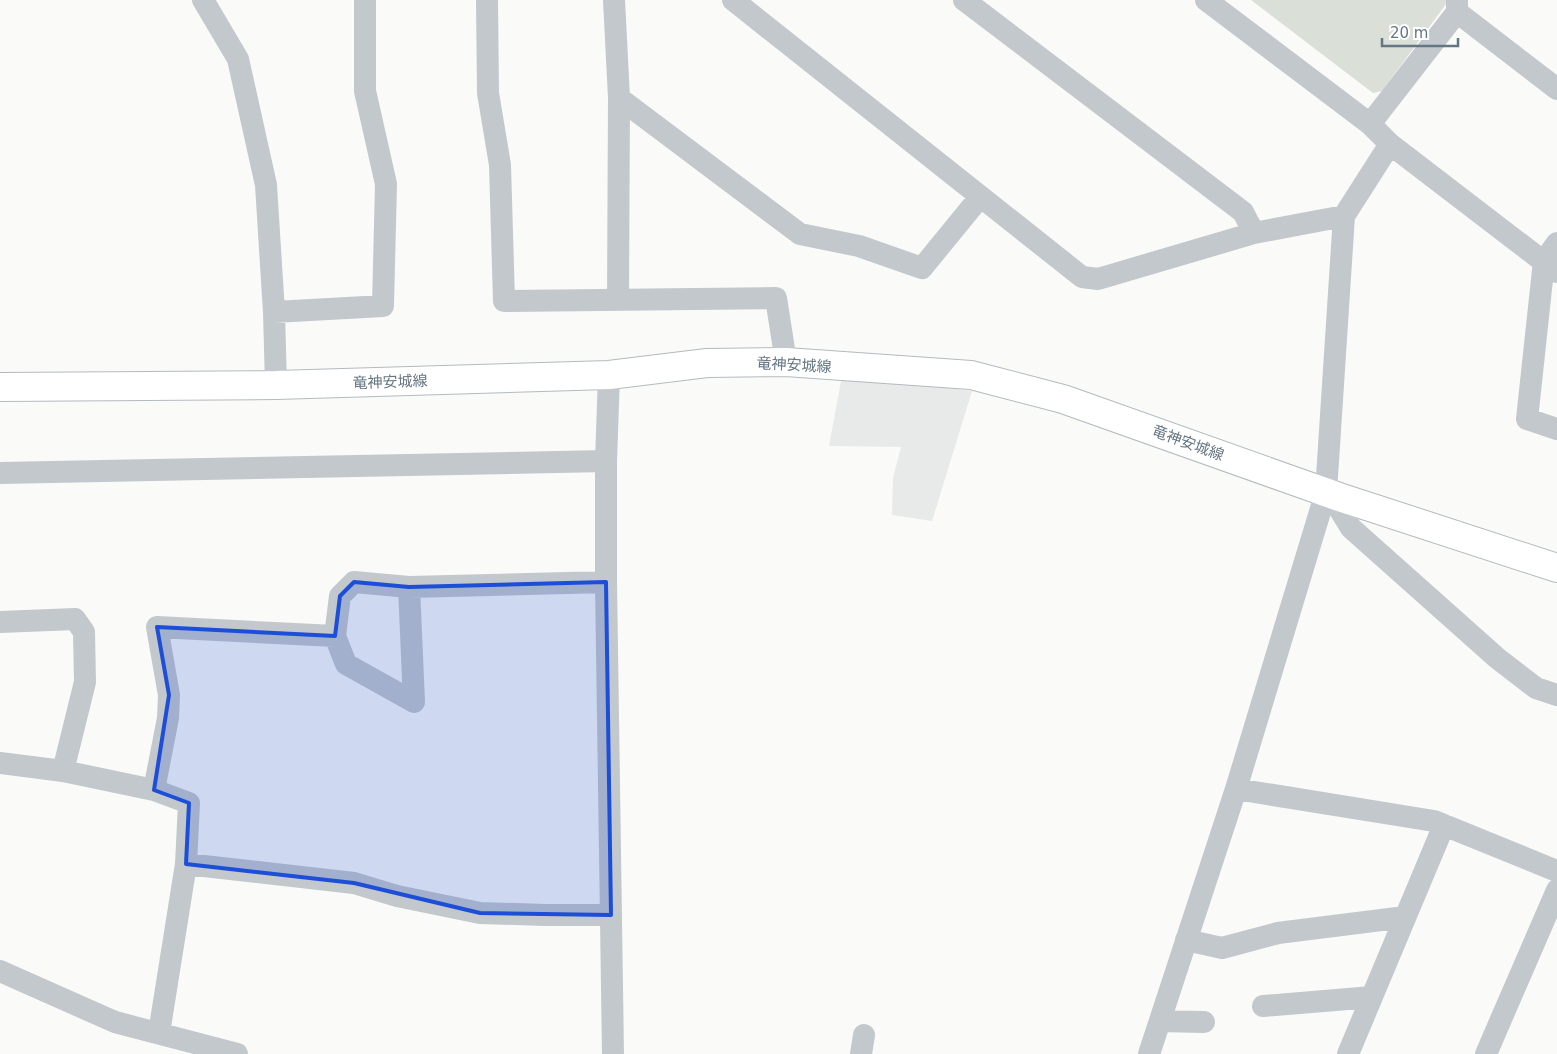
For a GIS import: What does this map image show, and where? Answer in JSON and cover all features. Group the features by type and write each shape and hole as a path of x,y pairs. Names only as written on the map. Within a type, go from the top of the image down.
{"street":[{"path":"203,0 238,60 266,185 274,312 276,385"},
{"path":"274,312 384,306 386,184 365,92 365,0"},
{"path":"487,0 488,93 500,165 504,300 776,298 786,362"},
{"path":"614,0 619,98 618,300"},
{"path":"733,0 1082,277 1098,279 1254,233 1344,216"},
{"path":"964,0 1243,212 1254,233"},
{"path":"1206,0 1370,124 1390,144 1550,266"},
{"path":"1370,124 1457,6 1557,89"},
{"path":"619,98 800,234 859,246 922,268 980,197"},
{"path":"1149,1054 1332,494 1344,216 1390,144"},
{"path":"1557,243 1550,266 1527,419 1557,429"},
{"name":"竜神安城線","path":"1,392 609,375 707,363 786,362 971,376 1064,399 1332,494 1557,568"},
{"path":"609,375 606,461 606,582 613,1054"},
{"path":"0,473 606,461"},
{"path":"1332,494 1351,528 1497,658 1536,688 1557,695"},
{"path":"408,587 414,702 346,664 335,636 340,596 354,582 408,587 606,582"},
{"path":"0,622 75,619 84,632 85,682 63,771"},
{"path":"154,790 168,718 168,694 157,627 335,636"},
{"path":"0,763 63,771 154,790 189,803 186,864 159,1033"},
{"path":"1236,789 1434,821 1557,871"},
{"path":"1348,1054 1444,825"},
{"path":"186,864 354,883 397,896 480,913 611,915"},
{"path":"1486,1054 1557,890"},
{"path":"1186,940 1222,948 1278,933 1405,917"},
{"path":"0,971 115,1022 237,1054"},
{"path":"1263,1006 1372,997"},
{"path":"1160,1021 1204,1022"}],"highlighted area":[{"path":"354,582 409,587 606,582 611,915 480,913 354,883 186,864 189,803 154,790 169,695 157,627 335,636 340,596"}],"shaded area":[{"path":"1251,0 1449,0 1382,91 1373,93"},
{"path":"842,376 972,391 932,521 892,515 893,478 901,447 829,446"}]}
